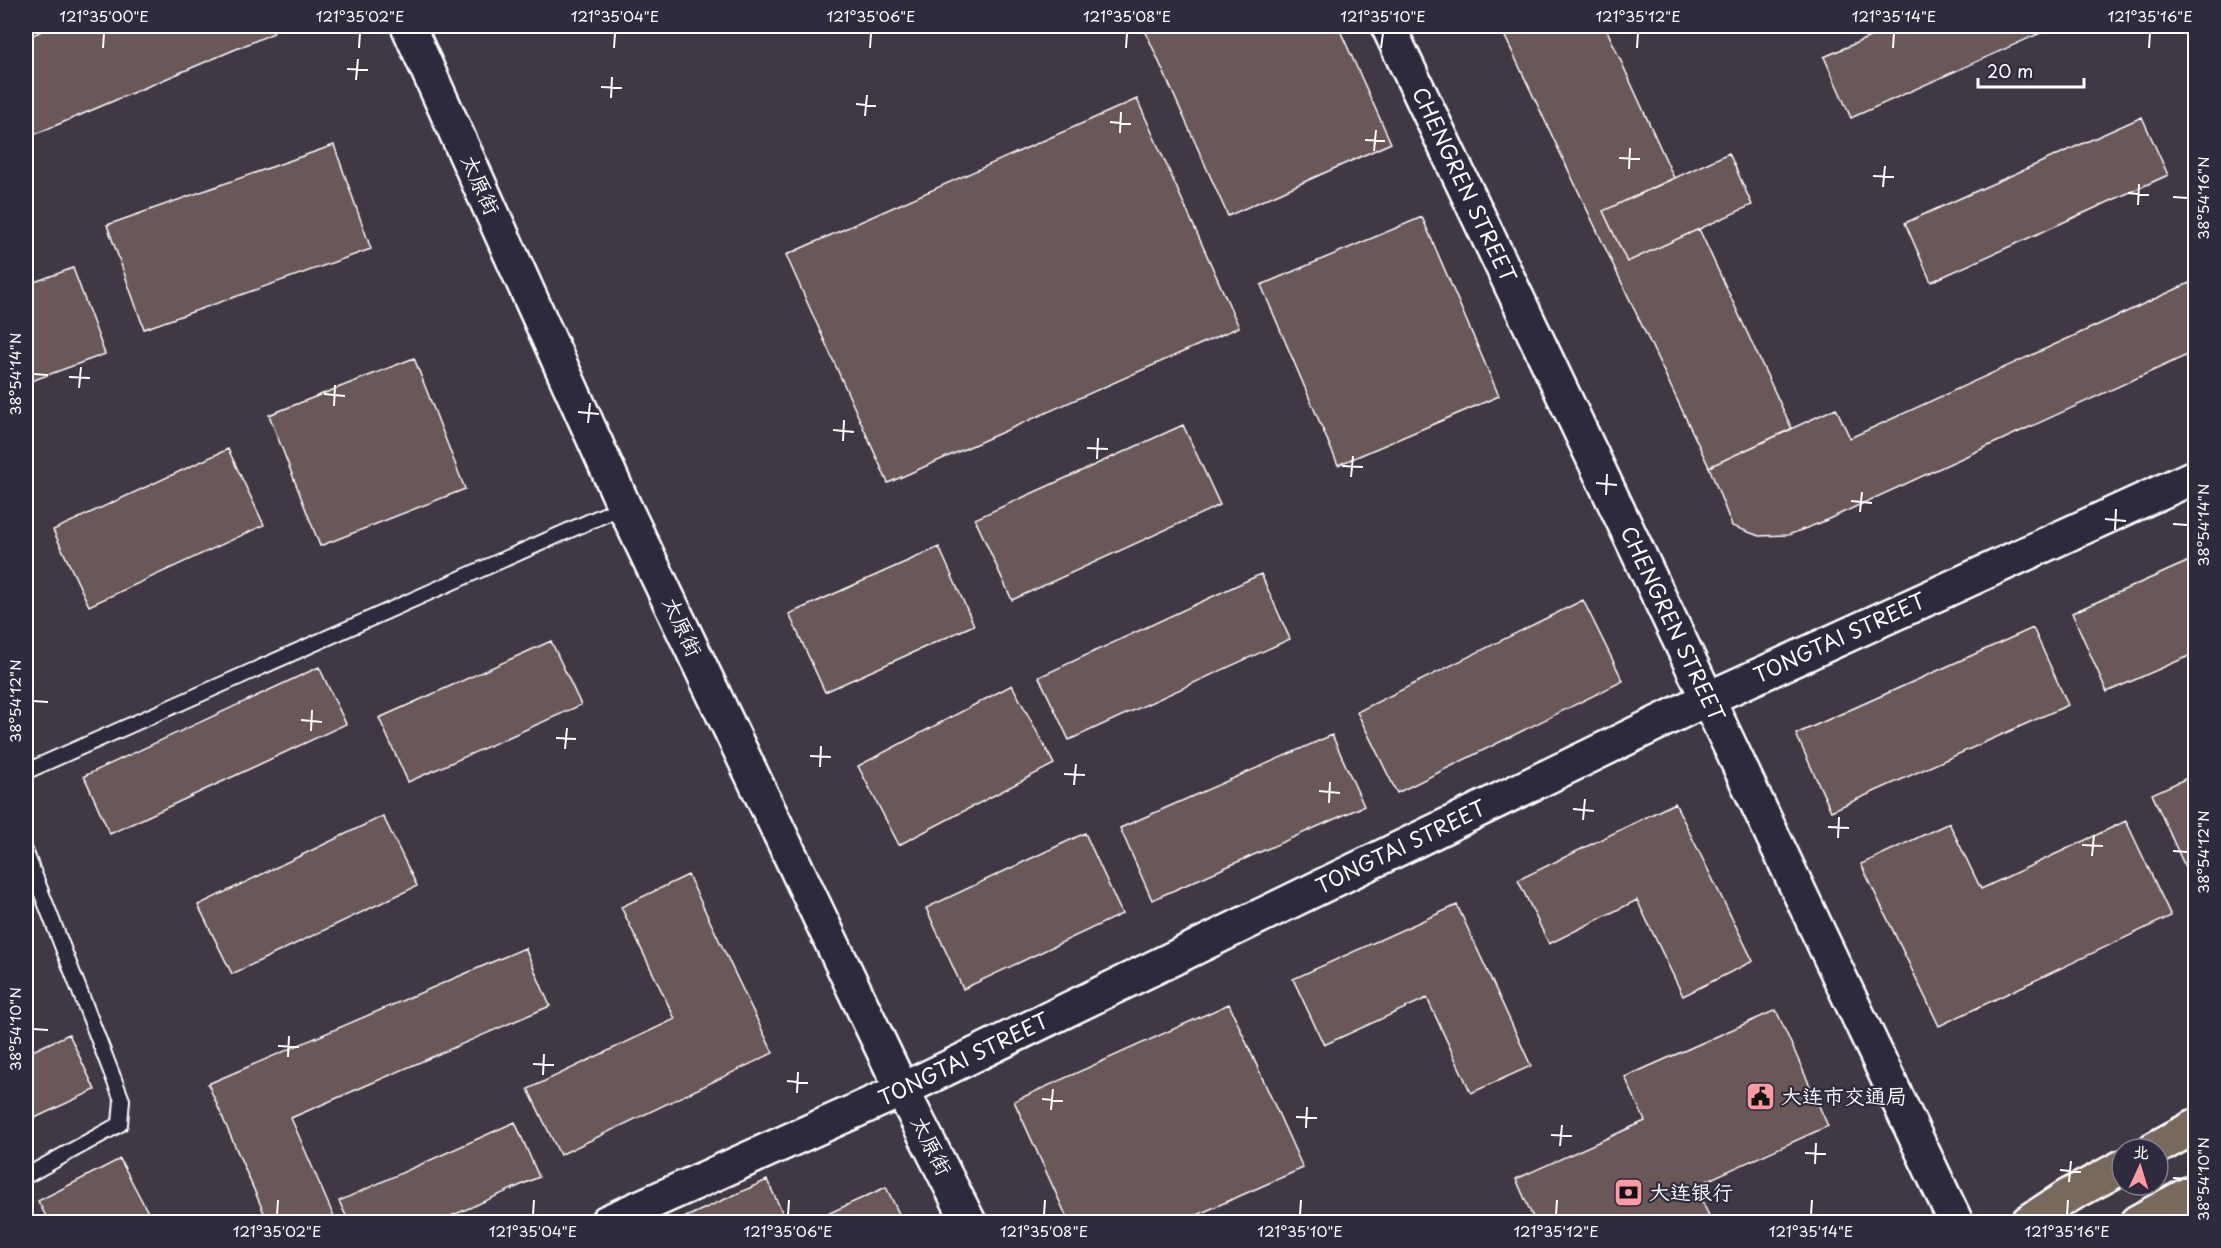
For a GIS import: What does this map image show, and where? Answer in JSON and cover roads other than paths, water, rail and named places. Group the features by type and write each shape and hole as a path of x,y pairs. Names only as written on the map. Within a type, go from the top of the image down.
{"highway":[{"path":"2170,1140 2196,1126"},
{"path":"2028,1222 2068,1196 2110,1173"},
{"path":"2137,1222 2196,1190"}],"street":[{"name":"太原街","path":"408,26 624,506 902,1090 969,1222"},
{"name":"CHENGREN STREET","path":"1388,26 1956,1222"},
{"name":"TONGTAI STREET","path":"607,1222 902,1090 1707,699 2196,476"}],"lane":[{"path":"26,774 27,771 624,506"},
{"path":"26,853 122,1100 120,1124 26,1176"}],"place":[{"name":"大连市交通局","path":"1760,1097"},
{"name":"大连银行","path":"1628,1193"}]}
